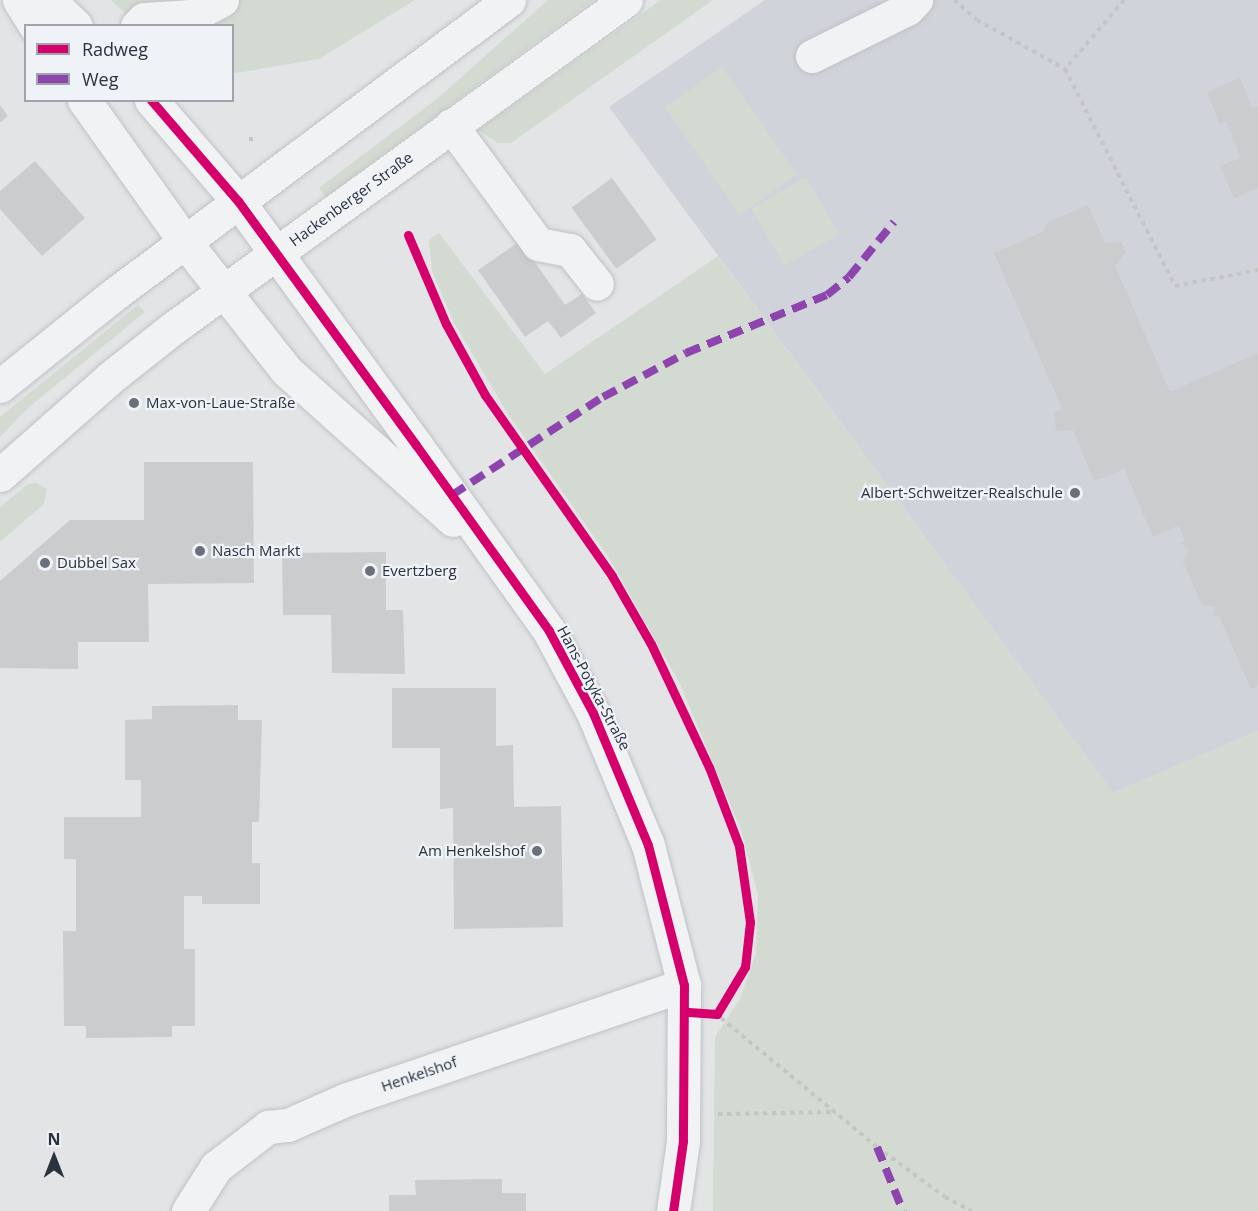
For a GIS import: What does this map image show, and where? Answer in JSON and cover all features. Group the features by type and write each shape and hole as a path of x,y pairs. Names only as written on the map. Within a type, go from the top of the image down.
{"street":[{"path":"19,0 34,24"},
{"path":"49,0 74,24"},
{"path":"137,15 192,16 222,0"},
{"path":"0,386 238,201 509,0"},
{"name":"Hackenberger Straße","path":"0,475 111,376 451,125 626,0"},
{"path":"812,56 907,9 916,0"},
{"path":"85,102 185,242"},
{"path":"153,102 238,201"},
{"path":"451,125 538,244 570,250 597,284"},
{"name":"Hans-Potyka-Straße","path":"238,201 549,631 622,774 648,845 673,928 685,998 684,1114 673,1211"},
{"name":"Hans-Potyka-Straße","path":"185,242 226,290 287,371 503,570"},
{"name":"Henkelshof","path":"188,1211 216,1167 268,1127 288,1125 358,1095 685,998"}],"path":[{"path":"954,0 977,20 1065,69 1175,286 1258,270"},
{"path":"1065,69 1124,0"},
{"path":"251,137 251,146"},
{"path":"685,998 717,1014 722,1004"},
{"path":"685,998 717,1015 835,1112 945,1197 971,1211"},
{"path":"684,1114 835,1112"}],"shaded area":[{"path":"111,0 415,0 319,59 236,73 234,72 234,24 137,24"},
{"path":"548,0 594,0 325,197 319,188 438,98"},
{"path":"661,0 713,0 511,143 498,143 478,130"},
{"name":"Albert-Schweitzer-Realschule","path":"765,0 1258,0 1258,731 1113,793 609,107"},
{"path":"722,67 797,174 740,214 665,107"},
{"path":"806,177 839,234 784,266 751,208"},
{"path":"439,233 545,374 718,256 1113,793 1258,731 1258,1211 713,1211 715,1037 740,999 756,953 758,894 741,830 680,684 609,558 508,414 453,321 432,271 429,240"},
{"path":"138,305 145,312 28,408 0,437 0,417"},
{"path":"37,483 47,489 44,504 0,542 0,507 28,484"}],"building":[{"path":"1240,78 1252,108 1258,106 1258,188 1234,198 1220,166 1241,158 1226,121 1220,124 1207,92"},
{"path":"0,105 8,116 0,123"},
{"path":"35,161 85,218 42,256 0,209 0,191"},
{"path":"612,178 657,239 616,269 572,207"},
{"path":"1088,205 1105,243 1121,242 1126,252 1115,266 1170,392 1258,353 1258,686 1251,689 1219,616 1213,616 1215,607 1202,605 1183,562 1189,550 1181,543 1185,541 1179,525 1153,537 1124,469 1094,481 1073,430 1056,431 1054,413 1062,408 994,253 1043,232 1048,222"},
{"path":"520,241 565,305 582,294 596,313 561,338 548,321 525,337 478,270"},
{"path":"144,462 253,462 254,583 148,584 149,642 78,642 78,669 0,668 0,581 70,520 144,520"},
{"path":"386,552 386,610 403,610 405,674 332,673 331,615 283,615 282,553"},
{"path":"392,688 496,688 496,746 513,745 514,807 561,806 563,927 454,929 453,808 440,809 440,748 392,748"},
{"path":"238,705 238,720 262,720 259,822 252,822 252,863 260,863 260,904 202,904 202,896 184,896 184,949 195,949 195,1026 172,1026 172,1037 86,1038 86,1026 64,1026 63,931 76,931 76,859 64,859 64,817 141,817 141,780 125,780 125,720 152,719 152,706"},
{"path":"502,1179 502,1193 526,1193 526,1211 389,1211 389,1195 416,1195 415,1180"}],"marked path":[{"path":"452,495 603,397 686,353 827,295 849,277 894,222"},
{"path":"877,1147 903,1211"}],"cycle path":[{"path":"153,102 238,201 416,445 549,631 593,713 648,845 684,985 683,1141 673,1211"},
{"path":"408,235 446,324 485,395 612,576 651,644 709,767 739,846 750,922 745,967 717,1014 685,1012"}],"place":[{"name":"Max-von-Laue-Straße","path":"134,403"},
{"name":"Albert-Schweitzer-Realschule","path":"1075,493"},
{"name":"Nasch Markt","path":"200,551"},
{"name":"Dubbel Sax","path":"45,563"},
{"name":"Evertzberg","path":"370,571"},
{"name":"Am Henkelshof","path":"537,851"}]}
